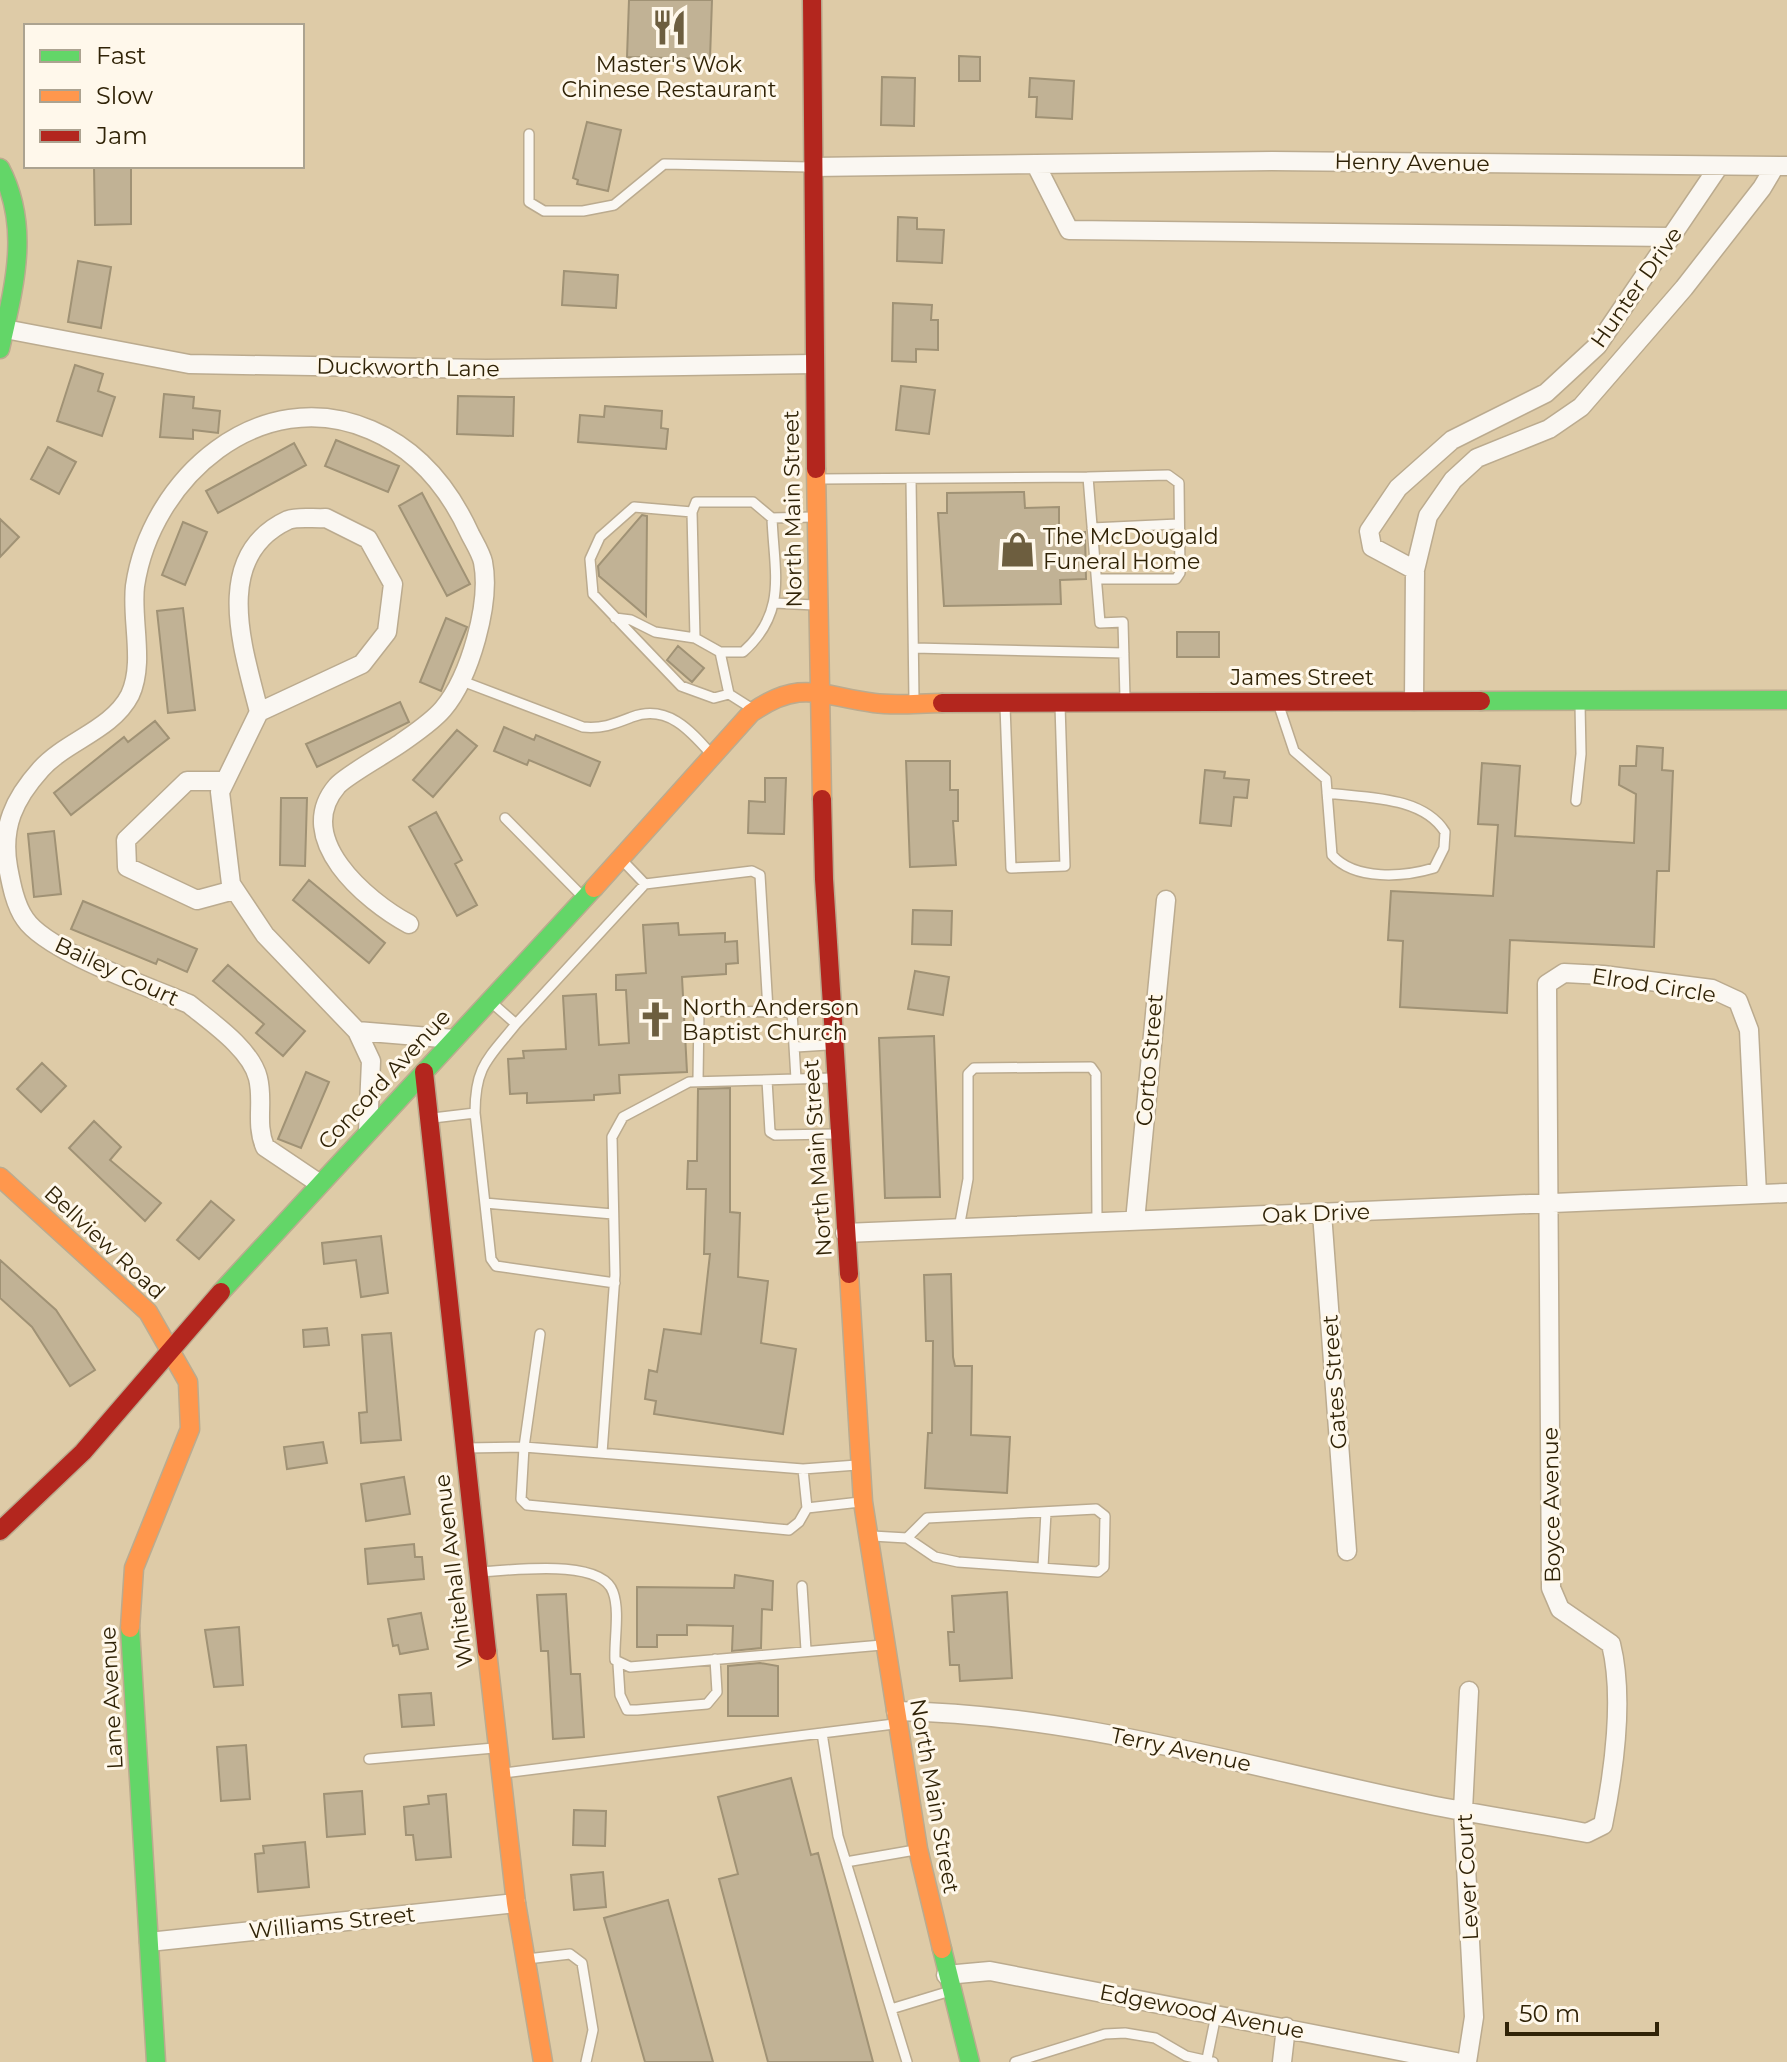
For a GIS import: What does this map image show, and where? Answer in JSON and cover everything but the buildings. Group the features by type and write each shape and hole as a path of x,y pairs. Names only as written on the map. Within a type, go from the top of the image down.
{"street":[{"name":"North Main Street","path":"812,0 819,690 835,1078 863,1502 918,1849 948,1983 970,2062"},
{"name":"Henry Avenue","path":"812,167 1037,167 1272,161 1781,166"},
{"name":"Hunter Drive","path":"1415,570 1372,547 1369,531 1398,488 1452,440 1546,393 1597,346 1719,166"},
{"name":"Hunter Drive","path":"1414,701 1415,570 1428,516 1453,480 1477,458 1549,429 1581,407 1684,288 1781,166"},
{"path":"1037,167 1069,230 1671,237"},
{"path":"0,168 19,213 13,292 0,349"},
{"name":"Duckworth Lane","path":"5,329 189,364 486,369 814,364"},
{"name":"Bailey Court","path":"320,1184 265,1147 257,1119 258,1077 242,1053 205,1017 189,1004 56,945 23,917 6,855 5,832 11,810 42,767 104,723 121,708 131,692 139,572 152,530 178,486 207,454 236,436 289,417 334,419 369,429 399,445 431,471 457,506 483,563 474,655 462,681 442,710 356,774 340,781 325,803 325,831 335,862 369,899 409,924"},
{"path":"259,712 362,664 387,632 393,584 368,539 326,518 290,520 260,543 242,571 236,603 259,712 220,792 234,890 265,935 357,1031 371,1061 368,1131"},
{"name":"James Street","path":"819,690 875,703 1787,700"},
{"name":"Concord Avenue","path":"0,1531 83,1452 171,1347 585,899 754,711 774,697 794,691 819,690"},
{"path":"225,781 187,781 126,840 127,867 197,900 234,890"},
{"name":"Corto Street","path":"1135,1221 1158,955 1166,900"},
{"name":"Elrod Circle","path":"1547,1203 1547,984 1564,973 1712,989 1738,1001 1749,1030 1757,1194"},
{"path":"357,1031 454,1039"},
{"name":"Whitehall Avenue","path":"424,1072 500,1773 523,1960 543,2062"},
{"name":"Bellview Road","path":"0,1177 148,1312 171,1347"},
{"name":"Oak Drive","path":"845,1233 1787,1193"},
{"name":"Boyce Avenue","path":"1463,1810 1587,1833 1603,1825 1610,1790 1617,1669 1611,1644 1560,1609 1551,1588 1547,1203"},
{"name":"Gates Street","path":"1322,1213 1347,1551"},
{"name":"Lane Avenue","path":"156,2062 129,1635 134,1568 190,1429 188,1382 171,1347"},
{"name":"Lever Court","path":"1467,2062 1474,2017 1463,1810 1469,1691"},
{"name":"Terry Avenue","path":"896,1717 954,1713 1073,1727 1463,1810"},
{"name":"Williams Street","path":"149,1942 516,1903"},
{"name":"Edgewood Avenue","path":"948,1983 990,1971 1456,2062"},
{"path":"1282,2062 1286,2027"}],"lane":[{"path":"529,134 529,202 544,211 583,211 614,205 664,164 812,167"},
{"path":"816,480 1168,475 1179,483 1180,573 1176,579 1097,579"},
{"path":"1088,477 1100,623 1123,622 1125,702"},
{"path":"911,479 914,702"},
{"path":"695,638 692,512 696,502 753,502 772,518 816,517"},
{"path":"692,512 634,507 600,537 590,559 593,594 681,686 714,698 729,694"},
{"path":"615,618 631,620 655,632 695,638 720,652 743,652 764,633 775,603 772,518"},
{"path":"1092,528 1178,524"},
{"path":"775,603 818,605"},
{"path":"914,648 1124,653"},
{"path":"720,652 729,694 754,711"},
{"path":"462,681 583,727 597,729 639,715 660,713 687,729 714,756"},
{"path":"1277,700 1294,751 1326,779 1327,793 1332,855 1363,872 1412,875 1434,868 1444,848 1445,832 1427,813 1393,802 1327,793"},
{"path":"1576,801 1581,754 1580,701"},
{"path":"1005,702 1011,868 1065,866 1059,702"},
{"path":"505,818 585,899"},
{"path":"621,859 645,884"},
{"path":"615,1283 496,1266 491,1259 475,1113 475,1083 480,1069 516,1024 645,884 752,871 760,875 768,1010"},
{"path":"490,1000 516,1024"},
{"path":"698,1081 699,1011 832,1009"},
{"path":"792,1012 796,1079"},
{"path":"796,1047 834,1045"},
{"path":"959,1228 968,1179 968,1074 974,1068 1091,1067 1096,1074 1097,1222"},
{"path":"602,1453 615,1283 612,1137 623,1117 698,1081 835,1078"},
{"path":"767,1080 770,1132 775,1135 839,1133"},
{"path":"428,1119 475,1113"},
{"path":"485,1203 613,1214"},
{"path":"540,1334 524,1447 521,1499 527,1505 789,1530 799,1522 807,1508 803,1469"},
{"path":"463,1448 524,1447 803,1469 861,1465"},
{"path":"807,1508 863,1502"},
{"path":"867,1536 907,1538 935,1557 958,1562 1098,1572 1104,1567 1105,1516 1096,1509 927,1518 907,1538"},
{"path":"1043,1567 1046,1512"},
{"path":"477,1572 556,1568 584,1572 606,1581 614,1595 622,1704 627,1710 707,1704 717,1692 715,1659"},
{"path":"802,1586 806,1650"},
{"path":"618,1664 630,1667 885,1645"},
{"path":"500,1773 822,1733 896,1717"},
{"path":"822,1733 838,1836 907,2062"},
{"path":"369,1759 498,1748"},
{"path":"846,1862 918,1849"},
{"path":"523,1960 570,1954 577,1955 582,1963 593,2030 586,2062"},
{"path":"891,2009 948,1983"},
{"path":"1015,2062 1105,2034 1155,2038 1185,2059 1210,2061 1216,2014"}],"traffic: fast":[{"path":"0,168 15,212 17,235 14,280 0,349"},
{"path":"1481,701 1787,700"},
{"path":"221,1292 594,888"},
{"path":"130,1628 156,2062"},
{"path":"942,1949 970,2062"}],"traffic: slow":[{"path":"816,469 822,799"},
{"path":"594,888 751,713 768,702 811,692 882,704 942,703"},
{"path":"0,1177 148,1312 188,1382 190,1429 134,1568 130,1628"},
{"path":"849,1274 863,1502 918,1849 942,1949"},
{"path":"487,1651 516,1903 543,2062"}],"traffic: jam":[{"path":"812,0 816,469"},
{"path":"942,703 1481,701"},
{"path":"822,799 824,879 849,1274"},
{"path":"424,1072 487,1651"},
{"path":"0,1531 83,1452 221,1292"}],"place":[{"name":"Master's Wok Chinese Restaurant","path":"669,28"},
{"name":"The McDougald Funeral Home","path":"1017,549"},
{"name":"North Anderson Baptist Church","path":"656,1020"}]}
